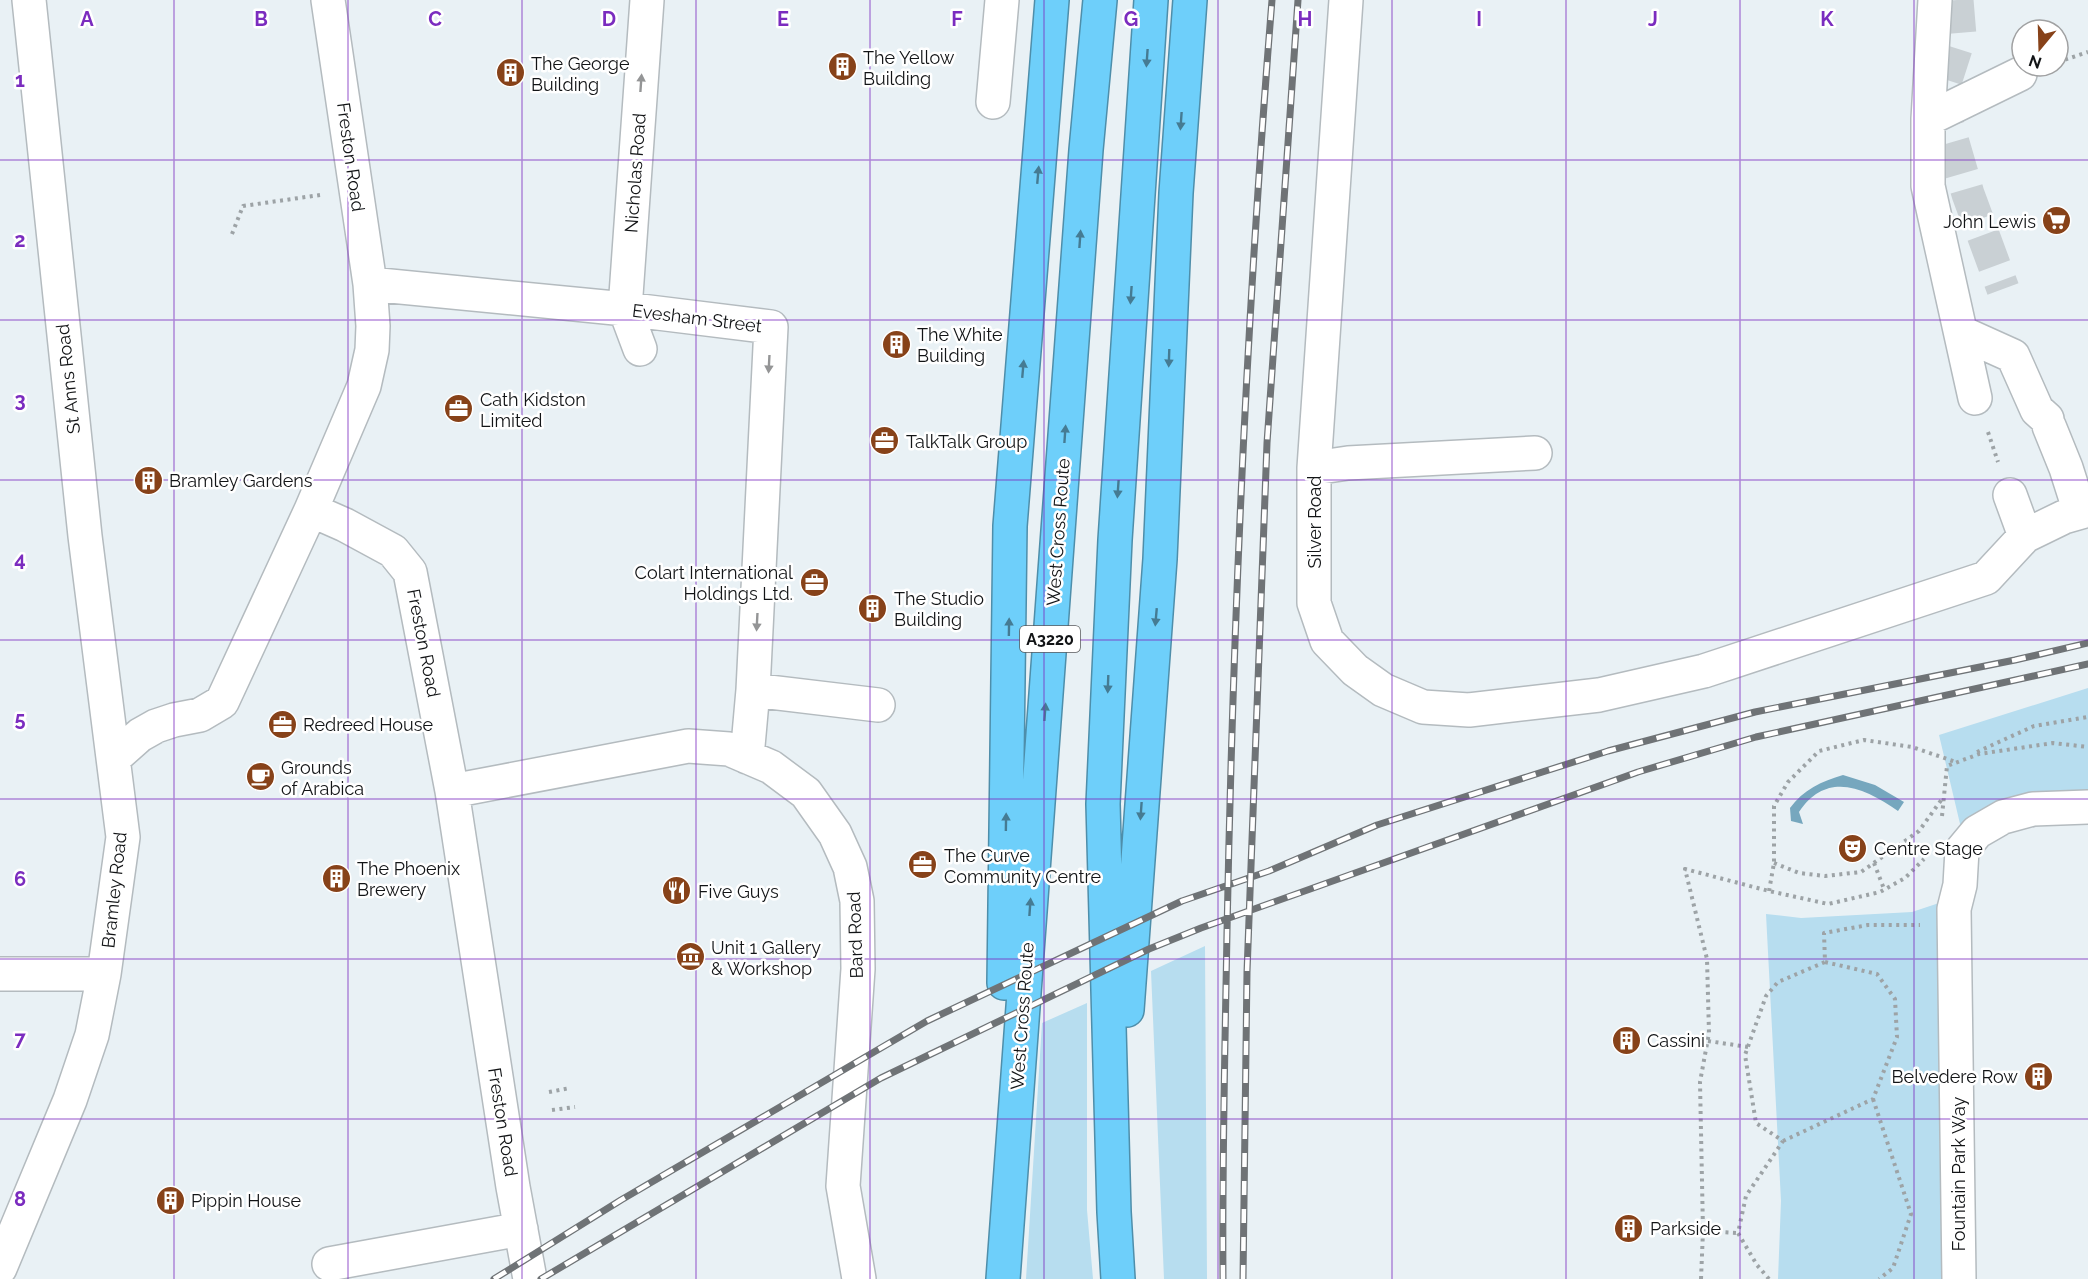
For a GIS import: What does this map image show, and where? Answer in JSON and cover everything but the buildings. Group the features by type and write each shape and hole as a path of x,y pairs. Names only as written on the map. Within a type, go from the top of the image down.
{"highway":[{"name":"A3220","path":"1002,1279 1010,526 1052,0"},
{"name":"West Cross Route","path":"1002,1279 1086,150 1100,0"},
{"path":"1118,1279 1114,1212 1103,804 1114,540 1151,0"},
{"path":"1114,1212 1143,771 1160,558 1176,193 1190,0"}],"street":[{"name":"St Anns Road","path":"29,0 84,525 114,758"},
{"name":"Freston Road","path":"328,0 370,284 373,326 372,350 364,386 311,510 393,551 411,572 452,791 530,1279"},
{"name":"Nicholas Road","path":"625,309 647,0"},
{"path":"993,102 1002,0"},
{"name":"Silver Road","path":"1346,0 1314,468 1314,603 1327,641 1355,670 1383,690 1423,707 1469,710 1599,694 1704,671 1986,578 2025,536"},
{"path":"1935,0 1928,119 1928,186 1975,398"},
{"path":"1928,119 2012,78"},
{"name":"Evesham Street","path":"370,284 625,309 771,327 753,690"},
{"path":"625,309 640,349"},
{"path":"1962,333 2013,356 2040,421 2066,468 2084,511 2064,517 2025,536 2010,495"},
{"path":"1314,468 1348,463 1535,453"},
{"path":"114,758 140,735 156,726 200,715 222,702 311,510"},
{"path":"747,757 753,690 878,705"},
{"name":"Bard Road","path":"452,791 688,746 729,749 771,767 806,793 835,834 850,867 857,901 858,969 843,1185 859,1279"},
{"name":"Bramley Road","path":"0,1268 82,1067 92,1035 104,974 123,837 114,758"},
{"name":"Fountain Park Way","path":"1959,1279 1954,909 1960,885 1962,850 1977,832 2003,817 2033,809 2088,807"},
{"path":"0,974 104,974"},
{"path":"329,1264 521,1229"}],"path":[{"path":"2070,58 2088,52"},
{"path":"232,234 243,206 356,189"},
{"path":"1975,398 2010,495"},
{"path":"1941,820 1947,766 2034,726 2088,717"},
{"path":"1769,891 1774,863 1774,806 1788,782 1818,751 1863,740 1912,747 1956,762 1979,754 2053,743 2088,747"},
{"path":"1774,863 1799,873 1826,876 1861,872 1919,831 1944,796"},
{"path":"1701,1279 1703,1231 1700,1082 1708,1041 1707,959 1685,869 1828,904 1884,890 1905,878 1930,852"},
{"path":"1874,863 1884,890"},
{"path":"1825,962 1824,933 1868,925 1955,928"},
{"path":"1783,1142 1756,1123 1745,1055 1766,996 1778,982 1825,962 1877,974 1895,999 1897,1037 1873,1099 1911,1215 1893,1268 1879,1279"},
{"path":"1708,1041 1748,1047"},
{"path":"549,1092 570,1088"},
{"path":"1769,1279 1756,1264 1738,1233 1746,1196 1783,1142 1873,1099"},
{"path":"552,1110 575,1107"},
{"path":"1703,1231 1738,1233"}],"shaded area":[{"path":"2088,688 2088,794 1961,828 1939,735"},
{"path":"1843,775 1875,785 1904,802 1898,811 1860,790 1834,787 1810,799 1799,812 1803,824 1791,821 1790,808 1801,796 1820,783"},
{"path":"1939,903 1943,1279 1778,1279 1781,1201 1766,914 1801,918 1912,912"},
{"path":"1205,946 1207,1279 1164,1279 1151,971"},
{"path":"1087,1003 1087,1210 1093,1279 1026,1279 1042,1023"}],"tunnel":[{"path":"1957,0 1960,36 1940,98 1968,194 2003,289"}],"railway":[{"path":"1223,1279 1227,932 1237,582 1248,349 1272,0"},
{"path":"1243,1279 1247,972 1267,443 1298,0"},
{"path":"494,1279 621,1200 927,1021 1182,901 1269,871 1377,825 1608,751 1755,712 2015,660 2088,643"},
{"path":"541,1279 881,1078 1149,949 1201,928 1638,772 1756,737 2088,664"}],"place":[{"name":"The Yellow Building","path":"842,67"},
{"name":"The George Building","path":"510,73"},
{"name":"John Lewis","path":"2057,221"},
{"name":"The White Building","path":"896,344"},
{"name":"Cath Kidston Limited","path":"459,409"},
{"name":"TalkTalk Group","path":"885,441"},
{"name":"Bramley Gardens","path":"148,480"},
{"name":"Colart International Holdings Ltd.","path":"814,582"},
{"name":"The Studio Building","path":"873,608"},
{"name":"Redreed House","path":"282,724"},
{"name":"Grounds of Arabica","path":"260,777"},
{"name":"Centre Stage","path":"1853,848"},
{"name":"The Curve Community Centre","path":"923,865"},
{"name":"The Phoenix Brewery","path":"336,878"},
{"name":"Five Guys","path":"677,891"},
{"name":"Unit 1 Gallery & Workshop","path":"690,957"},
{"name":"Cassini","path":"1626,1040"},
{"name":"Belvedere Row","path":"2039,1076"},
{"name":"Pippin House","path":"170,1200"},
{"name":"Parkside","path":"1629,1228"}]}
